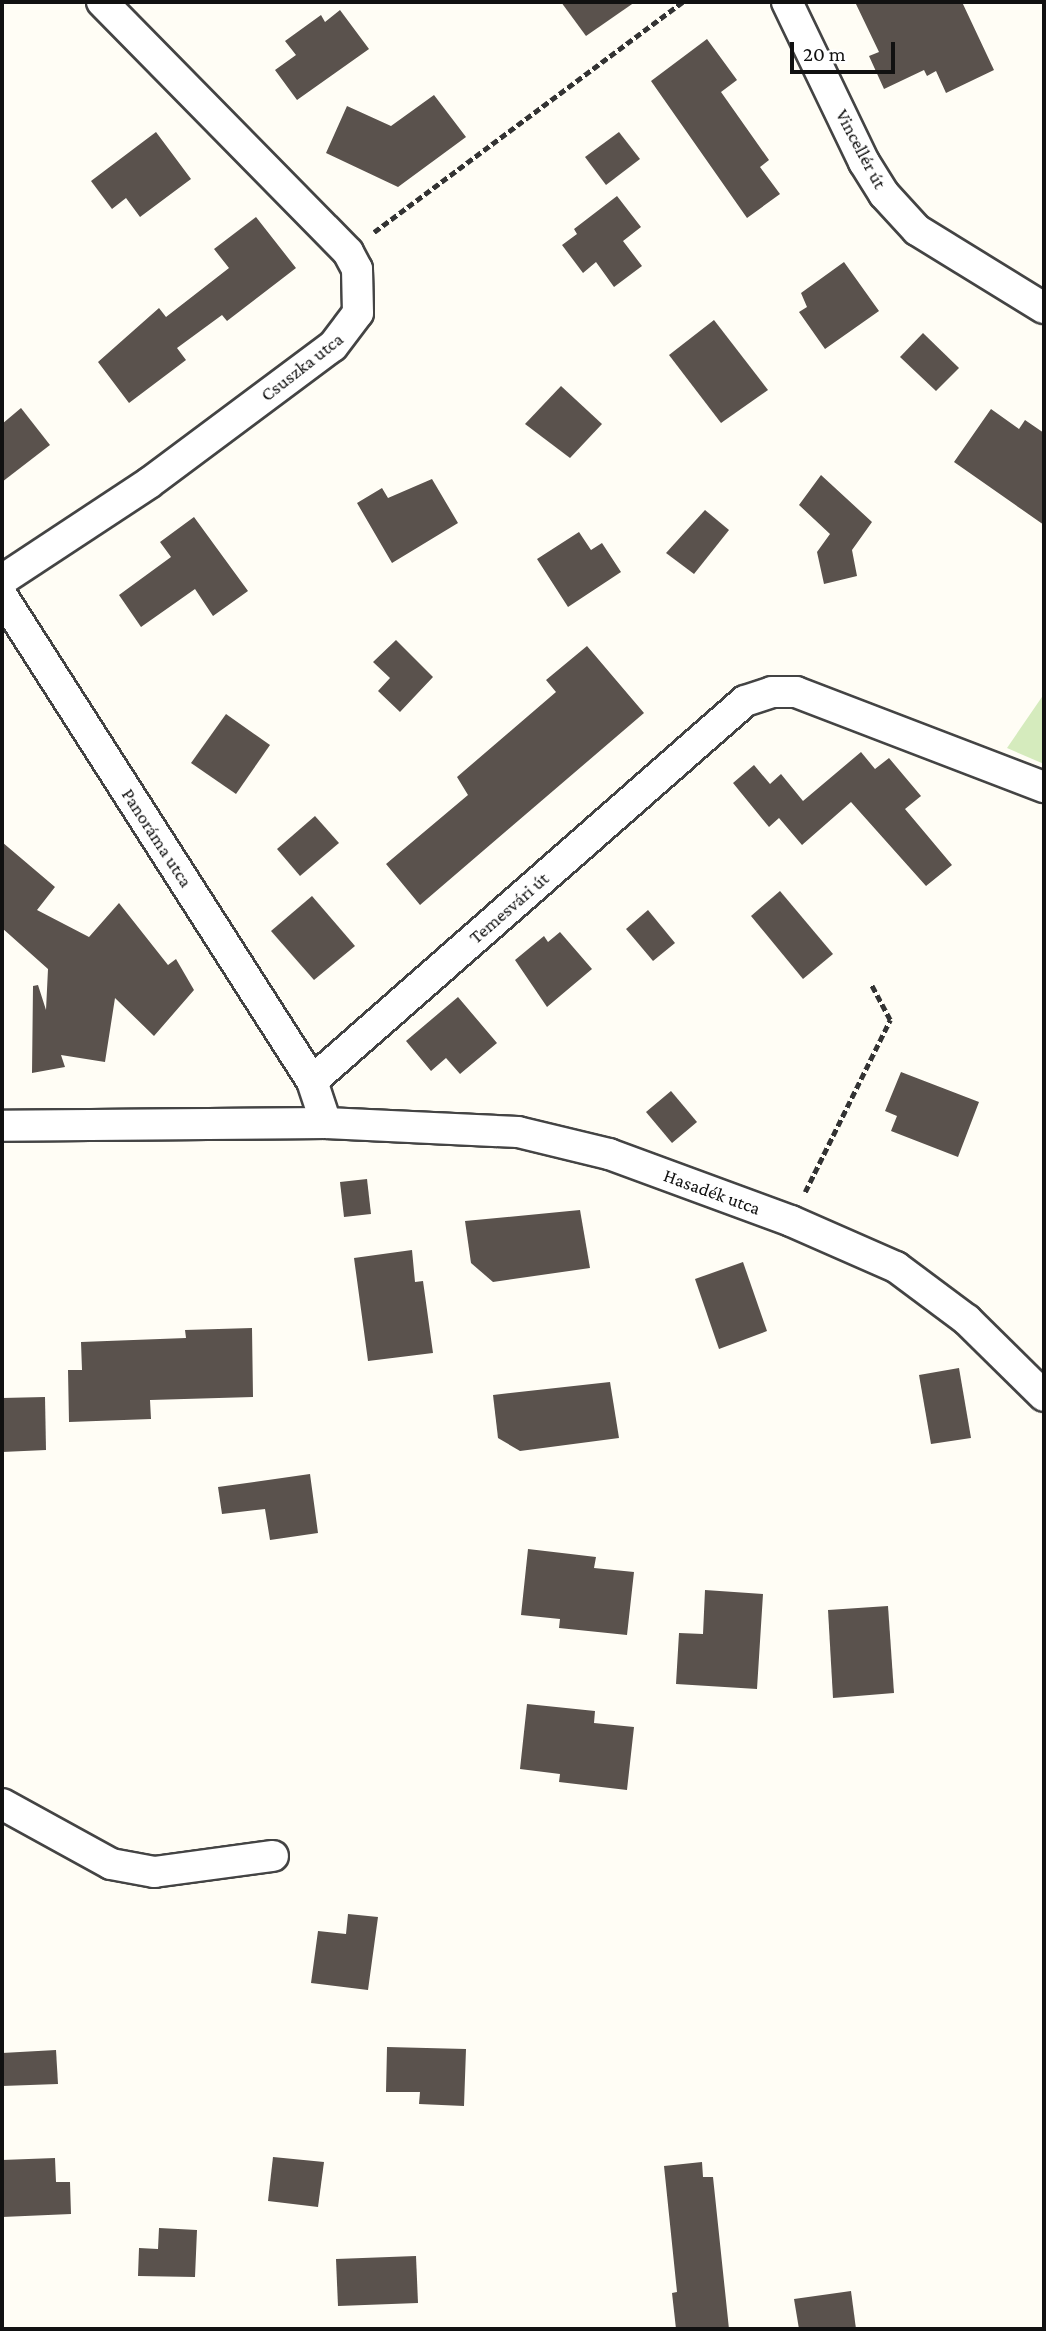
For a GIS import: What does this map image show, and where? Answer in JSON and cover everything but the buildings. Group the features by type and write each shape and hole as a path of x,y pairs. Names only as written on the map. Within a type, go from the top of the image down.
{"street":[{"name":"Csuszka utca","path":"2,580 149,483 333,346 358,313 357,270 348,252 103,2"},
{"name":"Vincellér út","path":"787,2 864,162 884,194 917,230 1044,308"},
{"name":"Panoráma utca","path":"2,596 312,1081"},
{"name":"Temesvári út","path":"312,1081 745,701 772,692 796,692 1044,787"},
{"path":"2,1126 326,1124 312,1081"},
{"name":"Hasadék utca","path":"326,1124 518,1132 609,1154 791,1222 896,1267 967,1320 1044,1396"},
{"path":"2,1804 111,1864 154,1872 273,1856"}],"path":[{"path":"348,252 683,2"},
{"path":"791,1222 890,1020 872,985"}],"green space":[{"path":"1044,694 1044,764 1007,748"}]}
